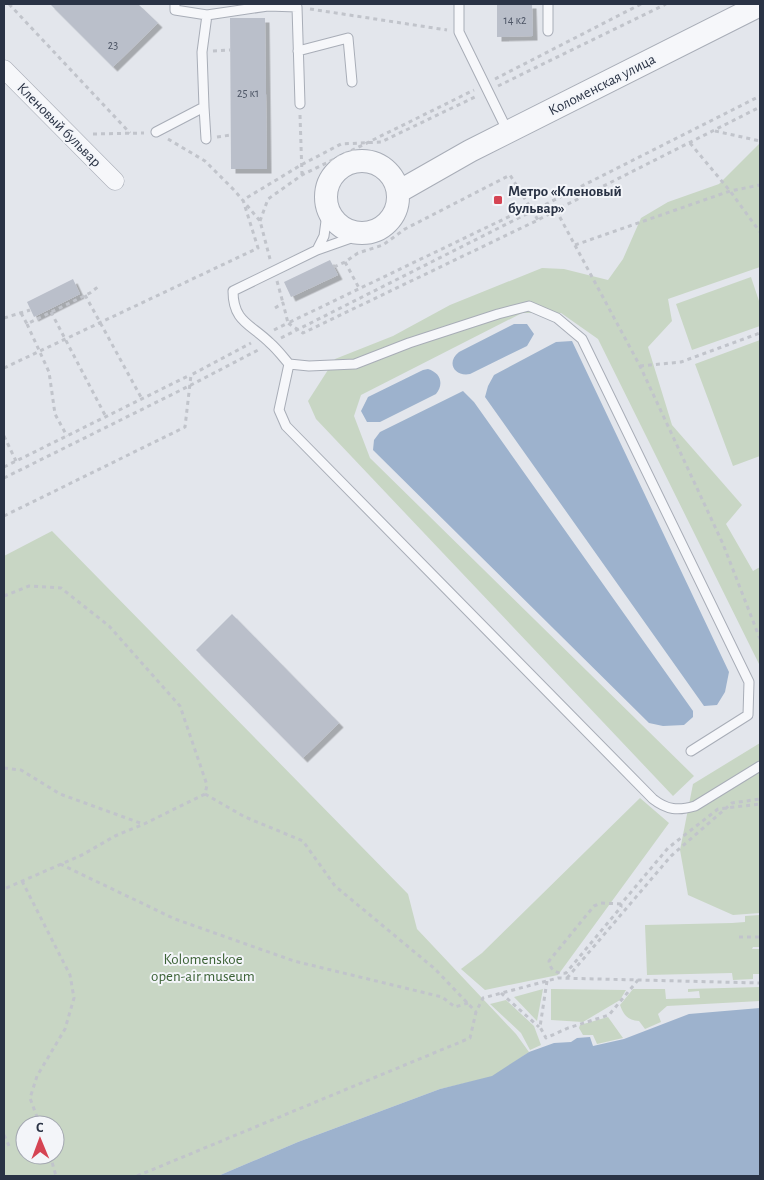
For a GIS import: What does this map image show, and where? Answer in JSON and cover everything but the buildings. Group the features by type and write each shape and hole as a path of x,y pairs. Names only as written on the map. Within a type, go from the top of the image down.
{"street":[{"name":"Коломенская улица","path":"398,192 443,165 760,5"},
{"name":"Кленовый бульвар","path":"4,69 114,180"},
{"name":"Коломенская улица","path":"328,206 327,192 329,184 342,167 356,162 371,162 384,169 443,165"},
{"path":"328,206 334,220 353,232 368,232 382,227 392,216 398,202 398,192 394,180 384,169"}],"lane":[{"path":"175,4 175,10 207,15 268,5 297,7 300,104"},
{"path":"459,4 459,32 508,133"},
{"path":"548,4 548,30"},
{"path":"206,139 202,52 207,15"},
{"path":"298,51 348,38 352,82"},
{"path":"156,132 204,107"},
{"path":"317,250 324,236 328,206"},
{"path":"368,232 317,250 233,291 233,304 243,322 271,343 289,364 309,366 355,364 409,342 529,306 557,318 582,339 749,682 748,715 691,751"},
{"path":"289,364 279,410 286,426 653,799 667,808 683,810 695,806 760,766"}],"path":[{"path":"9,4 130,134"},
{"path":"242,200 300,165 341,144 381,142 666,4"},
{"path":"297,7 459,32"},
{"path":"4,478 190,386 271,343 760,96"},
{"path":"86,134 156,132 205,161 260,221 268,199 302,175 300,165 300,104"},
{"path":"760,107 556,210 640,366 723,544 760,639"},
{"path":"714,130 760,141"},
{"path":"690,143 730,191 760,232"},
{"path":"334,268 358,253 383,245 405,230 510,175 538,220"},
{"path":"575,245 730,191 760,185"},
{"path":"4,368 258,248 242,200"},
{"path":"275,308 283,303 288,322 529,207"},
{"path":"345,262 358,288"},
{"path":"27,324 99,286"},
{"path":"85,295 142,399"},
{"path":"4,318 30,310"},
{"path":"21,312 49,372 55,414 67,436"},
{"path":"51,312 106,417"},
{"path":"640,366 681,362 760,333"},
{"path":"4,467 191,375"},
{"path":"4,436 16,461"},
{"path":"4,596 29,586 61,588 110,626 180,706 207,785 205,794"},
{"path":"4,768 21,770 60,794 144,824"},
{"path":"4,889 82,855 115,836 205,794"},
{"path":"205,794 245,817 303,841 334,886 435,969 476,1012"},
{"path":"567,978 671,856 732,803 760,799"},
{"path":"621,904 601,903 594,906 549,961 553,971 566,973 668,848 718,809 760,804"},
{"path":"60,864 175,919 294,961 442,997 455,1006 468,1003"},
{"path":"22,881 70,975 74,998 65,1028 37,1076 30,1098 36,1115"},
{"path":"739,937 760,937"},
{"path":"137,1176 470,1038 476,1012 482,998 501,992 558,978 760,983"},
{"path":"501,992 540,1027 546,1038 568,1028 609,1015 638,980"},
{"path":"540,1027 547,981"},
{"path":"4,1135 10,1148"}],"green space":[{"path":"760,143 760,267 668,299 672,321 648,347 672,425 742,505 726,524 753,571 760,567 760,666 598,339 561,313 522,313 361,395 354,416 370,458 694,776 673,796 316,419 308,401 335,359 393,336 450,305 542,268 564,269 608,280 623,259 641,218 668,202 719,184"},
{"path":"751,277 760,304 760,326 692,350 676,304"},
{"path":"760,340 760,456 733,466 695,364"},
{"name":"Kolomenskoe open-air museum","path":"52,531 408,894 417,929 516,1034 529,1052 492,1077 440,1089 298,1142 218,1176 4,1176 4,556"},
{"path":"760,743 760,913 733,915 688,895 680,850 693,784"},
{"path":"640,798 669,823 558,975 485,990 461,969 482,953"},
{"path":"760,915 760,947 753,947 752,949 760,949 760,974 753,974 753,979 733,980 732,973 647,975 645,925 745,922 745,916"},
{"path":"760,987 760,1001 667,1006 658,1014 661,1022 645,1029 639,1021 627,1017 620,1005 633,989 665,989 666,999 700,998 699,991 688,992 688,989"},
{"path":"543,989 537,1021 514,997"},
{"path":"551,989 626,990 620,1000 583,1022 551,1020"},
{"path":"506,1000 534,1026 541,1045 530,1050 521,1033 490,1004"},
{"path":"608,1017 623,1038 597,1044 593,1035 583,1035 579,1028 580,1025"}],"water":[{"path":"514,324 527,324 534,334 527,346 470,374 456,371 453,360 459,352"},
{"path":"572,341 729,672 725,692 717,705 704,706 485,397 494,375 556,342"},
{"path":"428,369 436,373 440,379 440,386 436,394 380,422 367,422 361,411 368,397"},
{"path":"463,391 474,402 693,711 693,717 684,725 663,726 649,723 373,450 374,440 380,432"},
{"path":"760,1008 760,1176 218,1176 298,1142 440,1089 492,1076 529,1052 554,1043 571,1042 577,1038 590,1037 593,1046 624,1039 689,1014"}],"place":[{"name":"Метро «Кленовый бульвар»","path":"498,200"}]}
